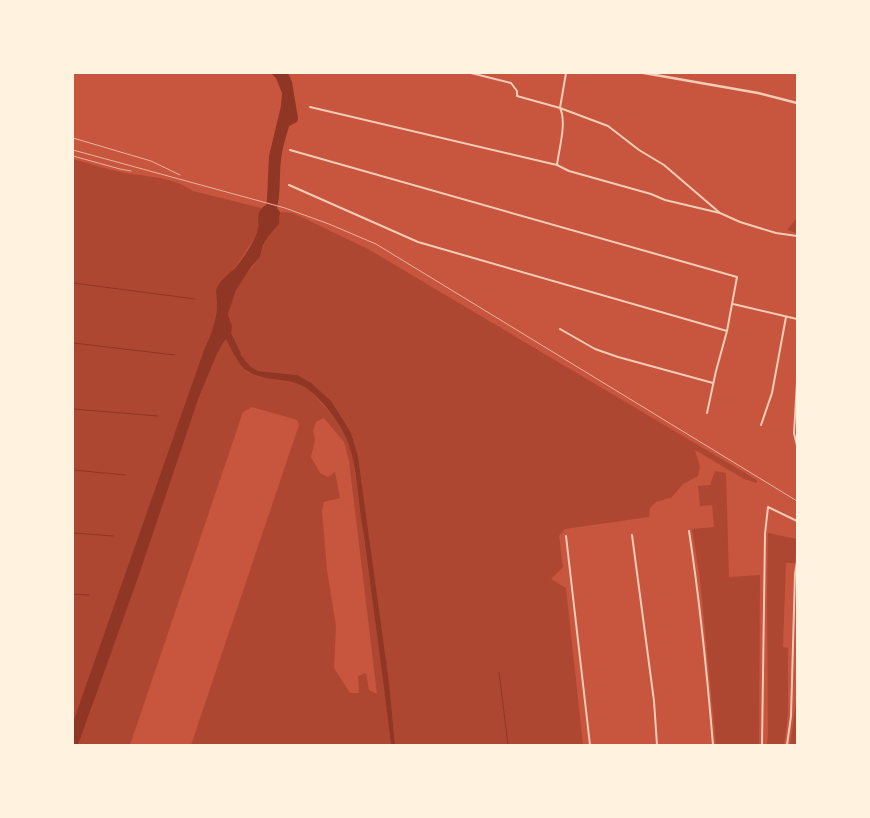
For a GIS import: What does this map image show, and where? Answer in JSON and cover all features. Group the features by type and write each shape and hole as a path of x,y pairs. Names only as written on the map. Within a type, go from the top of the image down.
{"street":[{"path":"471,73 511,83 517,91 517,96 560,108 608,126 638,150 664,165 720,213"},
{"path":"557,165 563,121 560,108 566,73"},
{"path":"644,73 758,93 797,104"},
{"path":"310,107 557,165 569,170 651,194 665,200 720,213 740,222 776,233 797,236"},
{"path":"290,150 737,277 733,304 707,413"},
{"path":"289,185 418,242 727,331"},
{"path":"733,304 797,319"},
{"path":"761,425 772,393 786,317"},
{"path":"560,329 596,349 618,357 713,383"},
{"path":"797,382 794,433 797,446"},
{"path":"762,745 765,534 768,507 797,521"},
{"path":"689,530 697,582 713,745"},
{"path":"632,535 654,701 657,745"},
{"path":"566,536 590,745"},
{"path":"787,745 791,716 795,574 797,562"}],"shaded area":[{"path":"271,73 288,73 292,82 298,118 297,122 289,126 282,152 277,208 280,212 279,224 268,237 263,245 260,257 251,267 236,290 228,314 232,326 231,334 223,343 217,354 199,397 137,581 78,745 73,745 73,722 205,347 210,337 216,317 217,287 236,267 251,246 258,228 258,214 266,205 269,156 281,106 282,93 276,78"},
{"path":"73,159 116,171 155,177 179,183 193,191 261,208 258,216 258,229 255,237 237,265 216,290 217,305 215,326 205,347 73,722"},
{"path":"280,212 293,213 368,249 757,480 757,483 744,479 695,450 700,467 698,476 683,484 672,497 656,502 650,508 649,517 565,529 559,536 563,567 551,579 566,588 583,745 395,745 389,682 358,456 351,433 297,375 258,371 251,367 234,347 238,361 249,373 300,384 310,390 338,422 347,437 352,450 391,745 191,745 299,425 297,420 252,407 243,412 130,745 78,745 137,581 199,397 217,354 223,343 231,334 231,322 228,314 235,292 240,281 257,261 264,244 277,226 280,218","holes":["324,418 344,442 349,461 377,694 369,690 366,673 358,676 359,693 350,693 334,668 336,626 327,570 322,511 324,502 340,498 335,472 328,477 320,473 311,457 315,440 313,431 316,422"]},
{"path":"797,218 797,233 787,230"},
{"path":"233,346 251,367 258,371 297,375 311,383 331,401 351,433 358,456 389,682 395,745 391,745 355,470 348,442 335,418 311,392 301,385 293,382 266,378 250,373 236,358"},
{"path":"715,471 726,473 729,577 760,575 759,745 716,745 700,580 692,529 714,527 712,505 700,506 698,486 710,485"},
{"path":"768,533 797,539 795,563 786,563 783,647 788,648 788,715 784,745 767,745"},
{"path":"797,696 797,745 790,745"}],"waterway":[{"path":"73,283 195,299"},
{"path":"225,329 237,353"},
{"path":"73,343 175,355"},
{"path":"73,409 158,416"},
{"path":"73,470 125,475"},
{"path":"73,533 113,536"},
{"path":"73,594 89,595"},
{"path":"499,672 508,745"}],"railway":[{"path":"73,138 151,161 180,175"},
{"path":"73,150 285,208 329,224 376,244 797,501"},
{"path":"73,156 131,171"}]}
